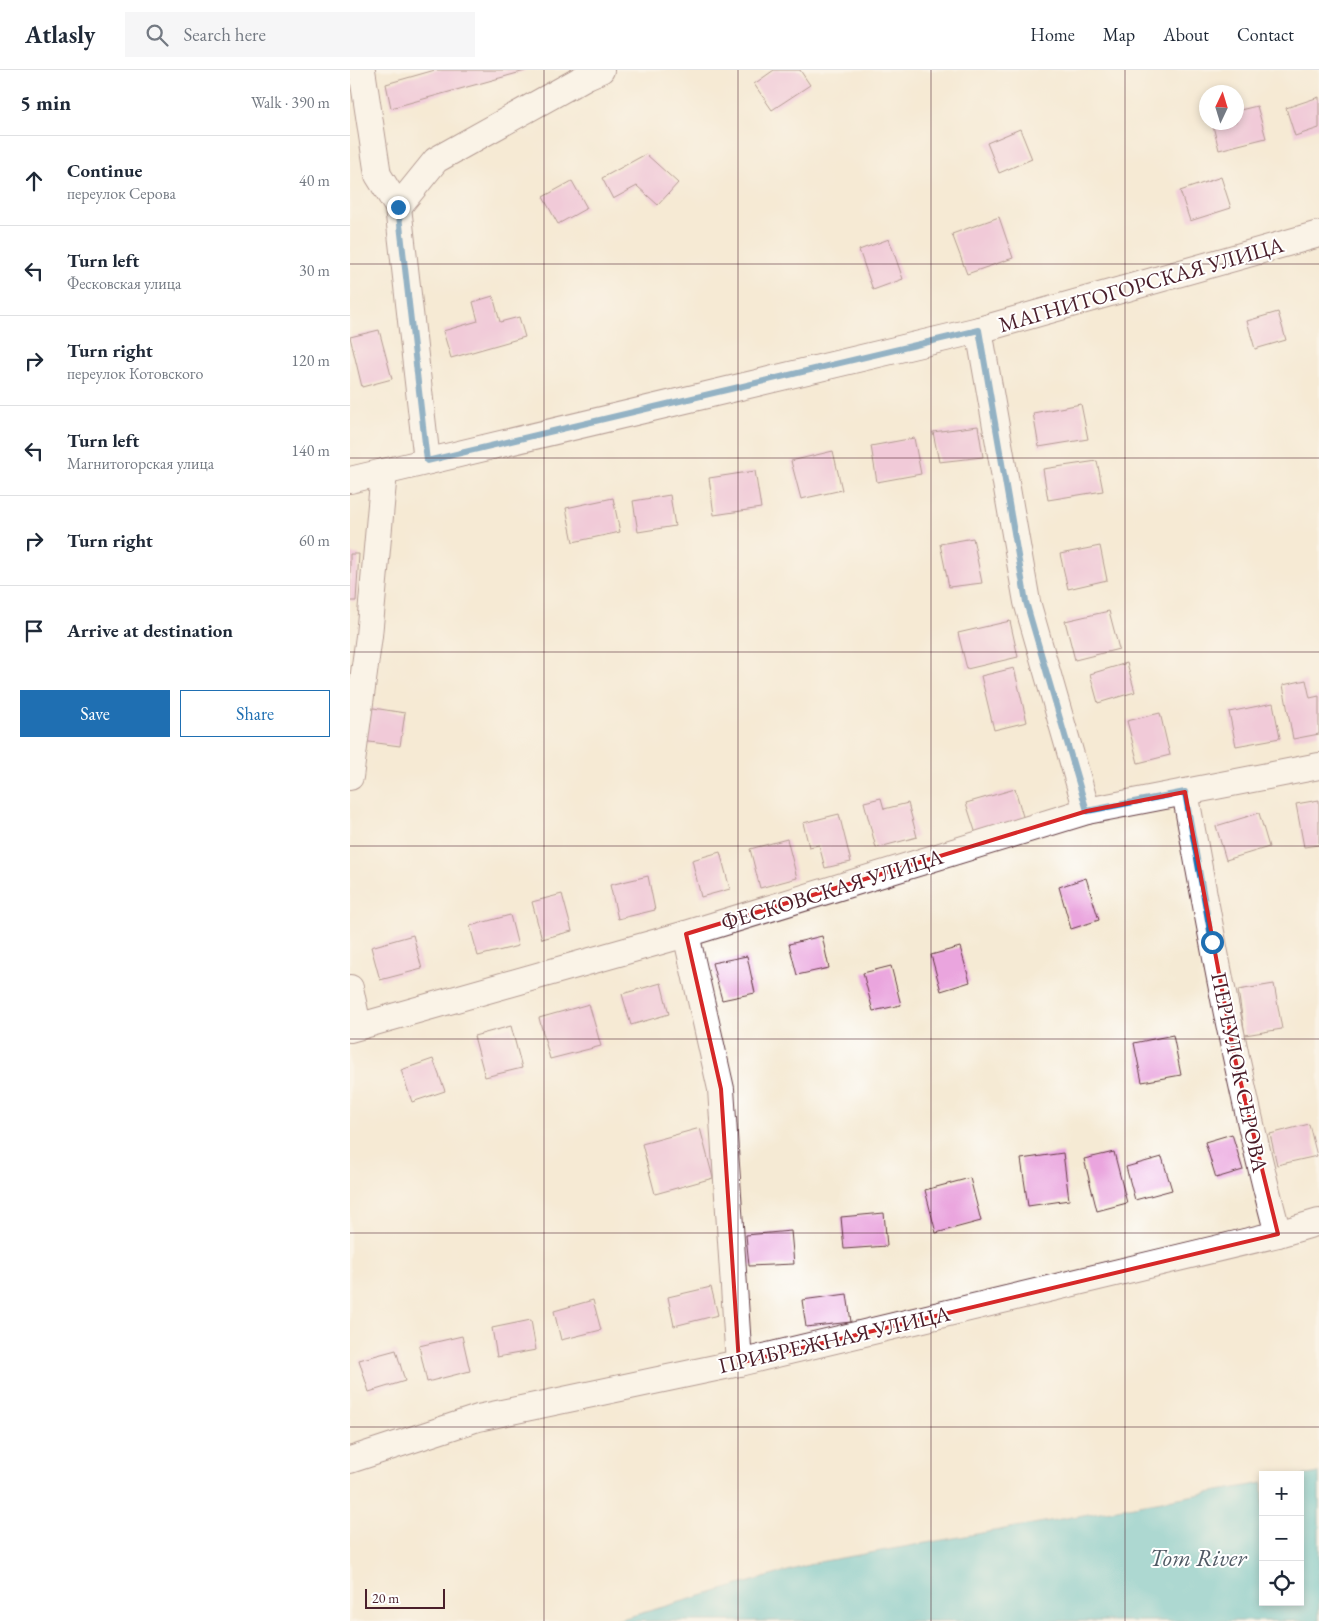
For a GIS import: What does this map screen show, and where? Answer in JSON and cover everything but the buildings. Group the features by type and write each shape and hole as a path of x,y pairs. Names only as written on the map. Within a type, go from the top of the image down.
{"street":[{"path":"362,70 378,175 398,207 427,461"},
{"path":"398,207 436,160 602,70"},
{"name":"МАГНИТОГОРСКАЯ УЛИЦА","path":"350,480 979,330 1319,234"},
{"path":"979,330 1026,602 1087,811"},
{"path":"350,777 370,636 384,472"},
{"name":"ФЕСКОВСКАЯ УЛИЦА","path":"354,1028 686,934 1087,811 1319,766"},
{"name":"ПЕРЕУЛОК СЕРОВА","path":"1185,792 1235,1058 1278,1234"},
{"path":"686,934 721,1089 739,1362"},
{"path":"350,988 354,1028"},
{"name":"ПРИБРЕЖНАЯ УЛИЦА","path":"350,1460 478,1418 739,1362 1278,1234 1319,1222"}],"highlighted area":[{"path":"1185,792 1235,1059 1278,1234 739,1363 721,1089 686,934 1087,811"}],"water":[{"name":"Tom River","path":"1319,1473 1319,1621 614,1621 819,1562 1259,1484 1259,1606 1304,1606 1304,1475"}],"route":[{"path":"398,207 427,461 979,330 1026,602 1087,811 1185,792 1212,942"}]}
